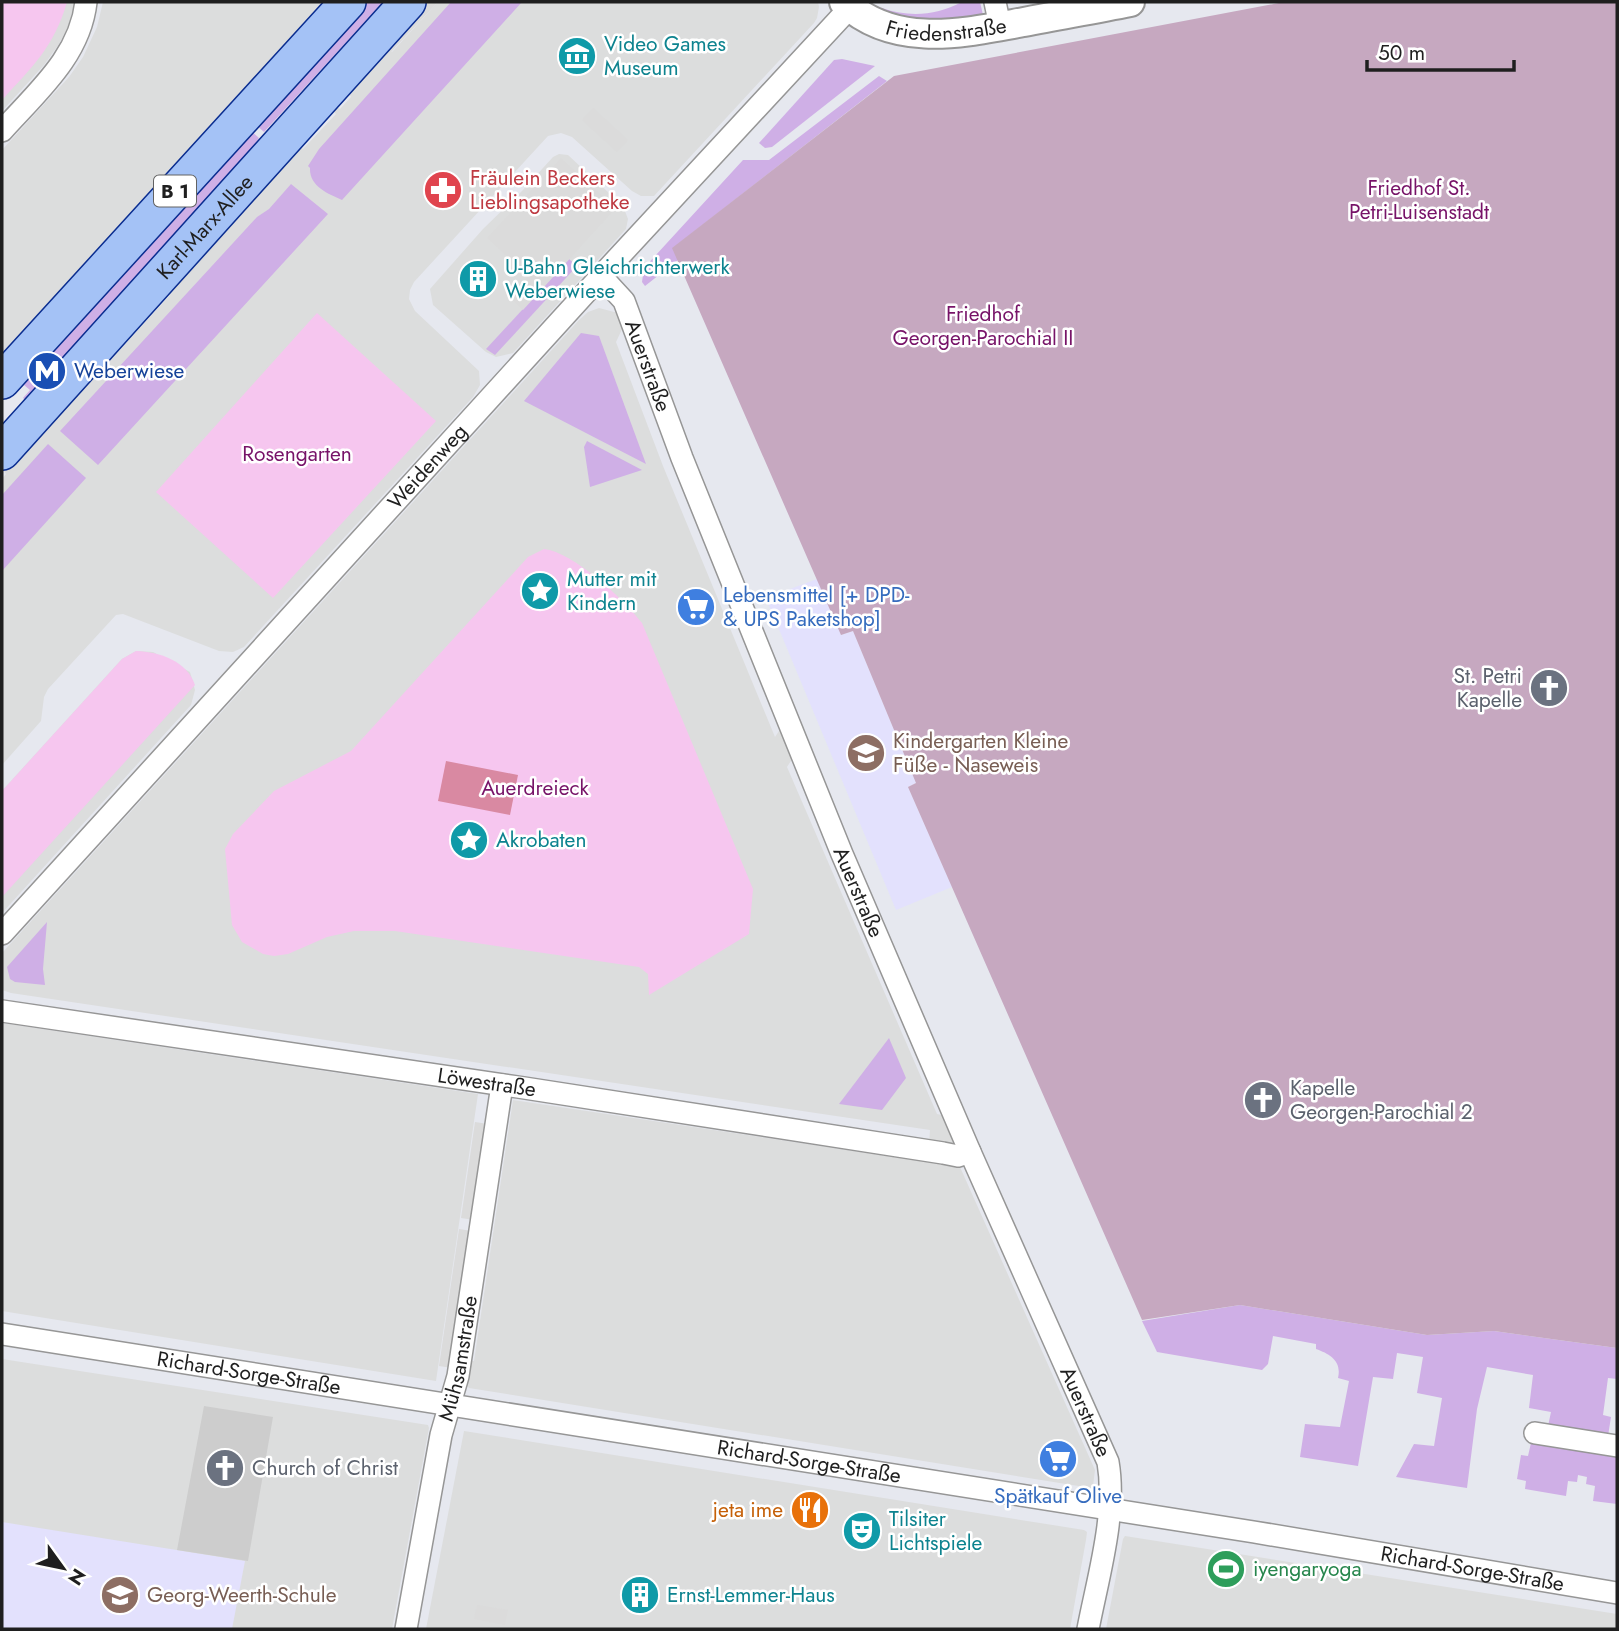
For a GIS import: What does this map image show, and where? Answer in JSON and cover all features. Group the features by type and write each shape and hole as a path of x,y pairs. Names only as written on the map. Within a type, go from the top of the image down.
{"main road":[{"name":"B 1","path":"2,381 348,2"},
{"name":"Karl-Marx-Allee","path":"2,452 408,2"}],"street":[{"path":"2,131 63,63 84,17 86,2"},
{"name":"Friedenstraße","path":"849,4 887,27 928,35 957,34 998,14 1130,2"},
{"name":"Weidenweg","path":"2,934 849,4"},
{"name":"Auerstraße","path":"601,276 624,301 682,458 792,732 970,1152 1108,1462 1111,1479 1110,1509 1088,1629"},
{"name":"Löwestraße","path":"2,1011 958,1156 970,1152"},
{"name":"Mühsamstraße","path":"406,1629 441,1435 458,1376 502,1085"},
{"name":"Richard-Sorge-Straße","path":"2,1335 1110,1509 1617,1593"},
{"path":"1535,1433 1617,1446"}],"shaded area":[{"path":"2,2 75,2 68,27 59,44 44,65 2,111"},
{"path":"103,2 330,2 2,362 2,150 69,77 83,57 97,27"},
{"path":"363,2 383,2 264,132 253,122"},
{"path":"428,2 438,2 391,52 386,47"},
{"path":"438,2 818,2 819,7 814,23 654,196 641,196 632,191 572,137 561,133 548,136 414,282 410,290 409,299 415,311 479,371 480,385 473,397 244,647 233,652 219,651 123,614 116,615 48,689 44,697 41,721 2,765 2,479 6,474 2,468 31,440 112,348 117,353 170,295 165,289 169,285 174,290 225,224 230,228 248,201 299,146 303,149 336,114 331,108 334,104 340,109 351,97 348,92 386,47 392,52"},
{"path":"451,2 522,2 342,200 325,192 313,180 308,166 319,149"},
{"path":"962,2 980,2 984,19 931,25 881,14 882,8 923,14"},
{"path":"842,59 875,66 772,147 765,148 759,143 834,60"},
{"path":"879,76 887,81 673,248 678,260 645,286 642,282 644,268 743,160 769,160"},
{"path":"593,108 628,140 617,152 582,120"},
{"path":"248,128 259,138 240,166 29,403 23,398 30,390 24,385 17,392 12,388"},
{"path":"559,154 568,155 623,206 628,219 626,229 513,353 496,357 486,352 433,305 430,289 483,229"},
{"path":"561,158 616,208 523,310 509,297 528,276 487,238"},
{"path":"291,184 328,214 98,465 60,431 257,217 269,209"},
{"path":"221,229 226,234 175,290 169,285"},
{"path":"569,259 577,266 495,355 486,349"},
{"path":"599,308 618,313 624,325 616,342 663,466 775,737 783,725 796,753 787,767 937,1114 946,1116 959,1146 929,1145 930,1130 2,990 2,953 579,320 588,312"},
{"path":"581,333 599,336 646,464 524,401"},
{"path":"587,441 642,470 590,487 584,447"},
{"path":"48,444 86,478 2,571 2,495"},
{"name":"Kindergarten Kleine Füße - Naseweis","path":"817,579 841,635 853,631 916,783 908,787 952,887 896,910 766,598"},
{"path":"136,651 153,652 190,672 195,690 191,705 2,913 2,791 122,659"},
{"path":"446,761 518,775 510,815 438,801"},
{"path":"47,922 43,969 45,985 15,982 10,979 7,967"},
{"path":"2,1023 478,1094 436,1381 2,1311"},
{"path":"889,1038 906,1078 882,1110 839,1104"},
{"path":"513,1100 960,1167 1095,1470 1093,1486 1091,1488 469,1388 470,1361 474,1361"},
{"path":"475,1122 488,1124 474,1220 461,1218"},
{"path":"459,1229 472,1231 452,1368 439,1366"},
{"path":"1240,1305 1427,1335 1494,1331 1617,1348 1617,1379 1608,1378 1603,1415 1611,1417 1608,1436 1548,1426 1551,1412 1529,1408 1533,1375 1487,1367 1477,1409 1467,1488 1396,1477 1414,1444 1434,1446 1442,1398 1417,1393 1423,1357 1397,1353 1393,1379 1373,1377 1358,1466 1300,1457 1305,1424 1340,1427 1349,1381 1338,1378 1338,1367 1330,1356 1316,1349 1316,1344 1273,1336 1268,1364 1262,1370 1157,1352 1142,1321"},
{"path":"2,1359 428,1425 392,1629 2,1629"},
{"path":"204,1406 273,1417 248,1561 177,1550"},
{"path":"464,1431 1084,1530 1087,1532 1086,1540 1070,1629 426,1629"},
{"path":"1531,1443 1617,1456 1617,1504 1593,1501 1595,1486 1586,1484 1587,1477 1578,1475 1577,1482 1568,1481 1566,1496 1525,1489 1526,1481 1517,1479 1521,1455 1528,1456"},
{"name":"Georg-Weerth-Schule","path":"2,1522 245,1561 232,1629 2,1629"},
{"path":"1125,1536 1617,1614 1617,1629 1106,1629"},
{"path":"477,1605 508,1610 505,1625 474,1619"}],"green space":[{"path":"2,2 67,2 49,44 2,100"},
{"name":"Friedhof Georgen-Parochial II","path":"1284,2 1617,2 1617,1348 1494,1331 1427,1335 1240,1305 1142,1320 908,787 916,783 853,631 841,635 672,248 894,76"},
{"name":"Rosengarten","path":"317,313 436,421 273,598 156,492"},
{"name":"Auerdreieck","path":"544,549 569,559 597,578 624,602 642,623 753,889 749,934 649,995 648,974 639,967 395,931 354,931 327,937 288,954 274,956 263,954 242,942 232,925 225,849 233,834 274,791 351,751 528,557"},
{"path":"136,651 172,659 186,670 195,685 2,897 2,791 122,659"}],"place":[{"name":"Video Games Museum","path":"577,56"},
{"name":"Fräulein Beckers Lieblingsapotheke","path":"443,190"},
{"name":"U-Bahn Gleichrichterwerk Weberwiese","path":"478,279"},
{"name":"Weberwiese","path":"47,371"},
{"name":"Mutter mit Kindern","path":"540,591"},
{"name":"Lebensmittel [+ DPD- & UPS Paketshop]","path":"696,607"},
{"name":"St. Petri Kapelle","path":"1549,688"},
{"name":"Kindergarten Kleine Füße - Naseweis","path":"866,753"},
{"name":"Akrobaten","path":"469,840"},
{"name":"Kapelle Georgen-Parochial 2","path":"1263,1100"},
{"name":"Spätkauf Olive","path":"1058,1459"},
{"name":"Church of Christ","path":"225,1468"},
{"name":"jeta ime","path":"810,1510"},
{"name":"Tilsiter Lichtspiele","path":"862,1531"},
{"name":"iyengaryoga","path":"1226,1569"},
{"name":"Georg-Weerth-Schule","path":"120,1595"},
{"name":"Ernst-Lemmer-Haus","path":"640,1595"}],"park label":[{"name":"Friedhof St. Petri-Luisenstadt","path":"1419,200"}]}
